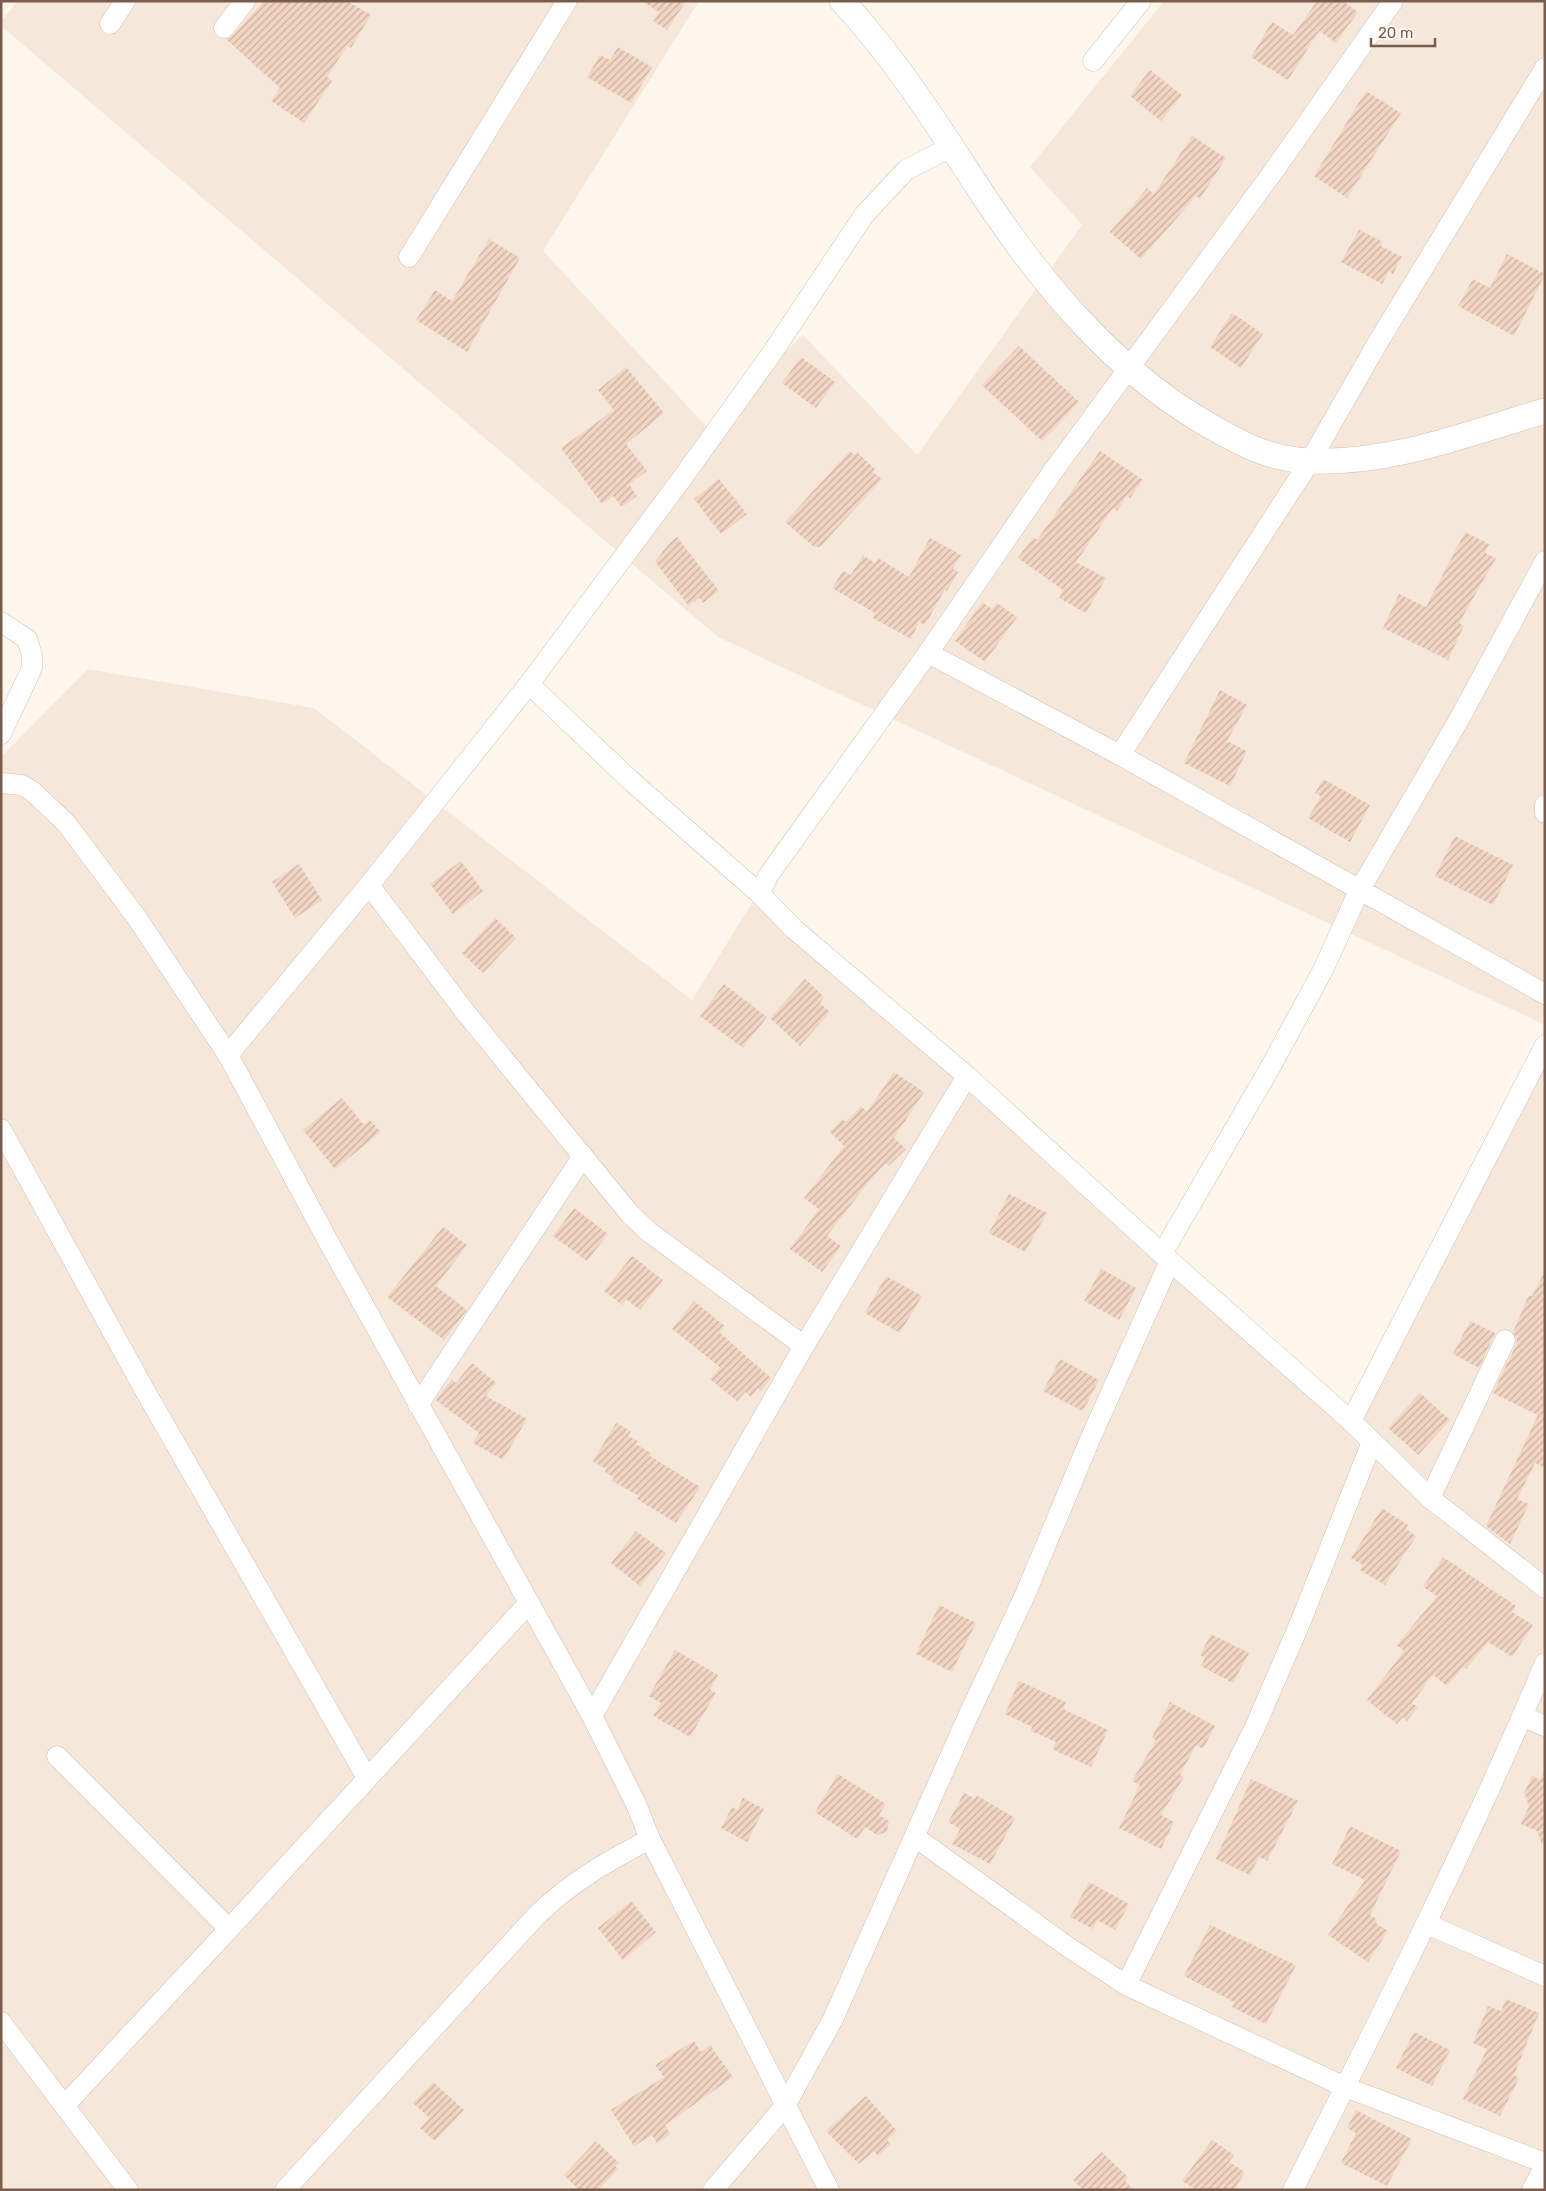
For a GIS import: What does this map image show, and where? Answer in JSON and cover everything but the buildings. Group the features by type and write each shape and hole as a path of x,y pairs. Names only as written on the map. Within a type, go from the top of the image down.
{"street":[{"path":"110,24 125,1"},
{"path":"224,28 245,1"},
{"path":"409,257 567,1"},
{"path":"842,1 879,45 953,146 986,198 1034,266 1069,310 1129,369 1186,412 1253,449 1275,457 1310,461 1349,461 1384,457 1545,411"},
{"path":"1093,61 1141,1"},
{"path":"760,894 768,876 928,653 1046,481 1273,172 1393,1"},
{"path":"1120,755 1310,461 1378,344 1542,76"},
{"path":"228,1055 370,885 529,684 700,454 772,352 864,215 906,170 953,146"},
{"path":"712,2190 784,2106 833,2019 968,1714 1025,1595 1166,1258 1309,996 1360,891 1457,724 1545,561"},
{"path":"1,622 27,639 32,655 32,668 1,734"},
{"path":"928,653 1120,755 1545,994"},
{"path":"529,684 630,780 760,894 794,929 967,1076 1166,1258 1351,1421 1430,1498 1545,1588"},
{"path":"1,783 22,785 32,791 66,822 137,918 228,1055 528,1604 592,1716 636,1804 650,1839 784,2106 829,2190"},
{"path":"1545,805 1545,813"},
{"path":"370,885 466,1013 630,1214 648,1232 804,1346"},
{"path":"1351,1421 1545,1045"},
{"path":"592,1716 804,1346 967,1076"},
{"path":"1,1129 144,1390 367,1778"},
{"path":"418,1404 583,1156"},
{"path":"1430,1498 1505,1340"},
{"path":"1126,1985 1194,1853 1255,1727 1300,1623 1372,1442"},
{"path":"64,2106 230,1929 528,1604"},
{"path":"1293,2190 1427,1924 1545,1663"},
{"path":"1522,1716 1545,1726"},
{"path":"57,1756 230,1929"},
{"path":"915,1837 1075,1952 1126,1985 1345,2087 1545,2164 1532,2190"},
{"path":"285,2190 537,1915 562,1891 592,1870 650,1839"},
{"path":"1427,1924 1545,1976"},
{"path":"1,2022 128,2190"}],"shaded area":[{"path":"18,1 699,1 543,251 707,427 803,335 917,455 1082,225 1030,167 1164,1 1545,1 1545,1025 718,637 1,26 1,21"},
{"path":"88,669 314,708 692,1000 761,888 1352,1422 1545,1065 1545,2190 1,2190 1,757"}]}
